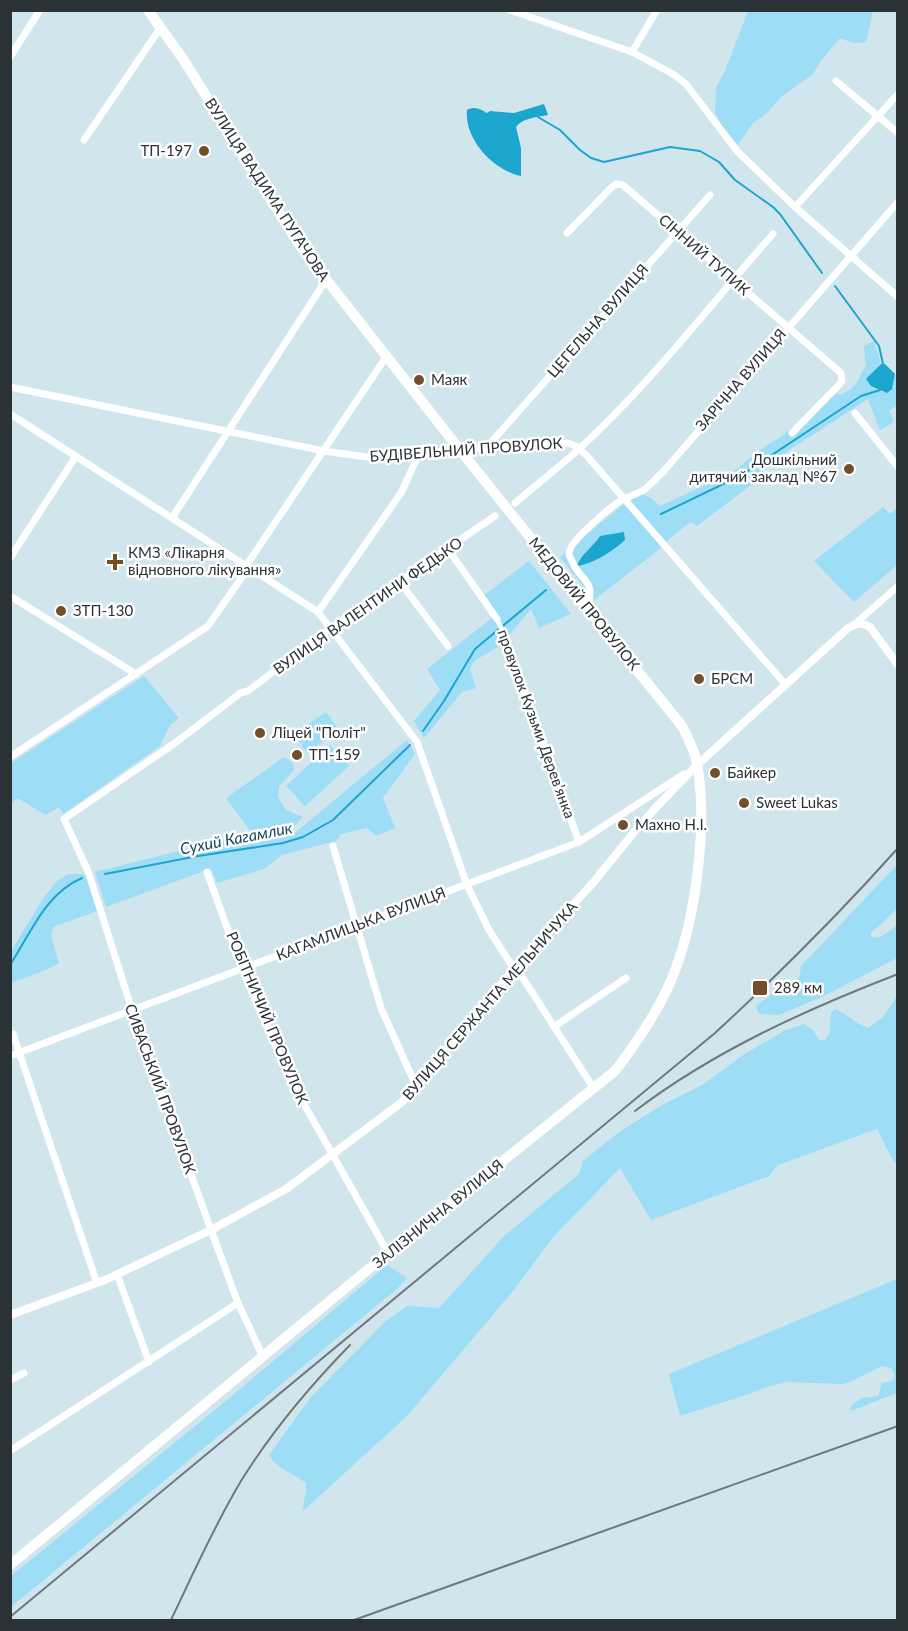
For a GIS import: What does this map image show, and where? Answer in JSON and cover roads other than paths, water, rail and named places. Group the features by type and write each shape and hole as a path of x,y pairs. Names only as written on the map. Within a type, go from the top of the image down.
{"main road":[{"name":"ВУЛИЦЯ ВАДИМА ПУГАЧОВА","path":"148,10 300,246 460,450"},
{"name":"МЕДОВИЙ ПРОВУЛОК","path":"460,450 682,726 692,744 697,765"},
{"name":"ЗАЛІЗНИЧНА ВУЛИЦЯ","path":"10,1565 388,1253 615,1071 630,1051 673,975 684,946 699,849 700,799 697,765"}],"street":[{"path":"10,57 40,10"},
{"path":"510,10 632,52 673,74 686,84 737,151 795,207 897,297"},
{"path":"632,52 657,10"},
{"path":"84,140 161,27"},
{"path":"836,81 897,133"},
{"path":"795,207 897,94"},
{"name":"СІННИЙ ТУПИК","path":"567,233 616,184 623,185 843,376 836,388 792,434"},
{"name":"ЦЕГЕЛЬНА ВУЛИЦЯ","path":"487,447 710,195"},
{"name":"ЗАРІЧНА ВУЛИЦЯ","path":"587,608 592,595 591,587 573,564 569,551 579,537 624,499 633,497 662,472 897,202"},
{"path":"515,503 579,449 650,376 773,234"},
{"path":"171,518 326,280"},
{"path":"10,757 208,626 386,357"},
{"name":"БУДІВЕЛЬНИЙ ПРОВУЛОК","path":"10,387 324,451 367,457 568,443 579,449 785,684"},
{"path":"855,413 897,467"},
{"path":"10,414 318,612 417,742 467,885 489,930 555,1026 594,1089"},
{"path":"318,612 401,493 420,454"},
{"path":"10,558 76,456"},
{"name":"ВУЛИЦЯ ВАЛЕНТИНИ ФЕДЬКО","path":"64,819 175,743 239,694 257,685 331,628 495,516"},
{"name":"провулок Кузьми Деревʼянка","path":"448,549 497,619 504,634 579,842"},
{"path":"400,582 448,646"},
{"name":"ВУЛИЦЯ СЕРЖАНТА МЕЛЬНИЧУКА","path":"10,1315 117,1274 210,1230 286,1189 402,1102 514,969 592,884 639,826 697,765 897,586"},
{"path":"10,596 136,674"},
{"path":"855,624 863,623 870,627 897,665"},
{"name":"КАГАМЛИЦЬКА ВУЛИЦЯ","path":"10,1056 579,842 670,785 697,765"},
{"name":"СИВАСЬКИЙ ПРОВУЛОК","path":"64,819 88,871 132,1010 210,1230 238,1303 263,1357"},
{"path":"333,846 381,1008 416,1086"},
{"name":"РОБІТНИЧИЙ ПРОВУЛОК","path":"207,872 242,969 291,1081 388,1253"},
{"path":"555,1026 626,978"},
{"path":"13,1034 97,1283"},
{"path":"117,1274 149,1362"},
{"path":"10,1451 238,1303"},
{"path":"10,1380 24,1373"}],"waterway":[{"path":"538,117 560,130 591,158 604,162 670,147 700,151 719,162 735,180 773,207 822,273"},
{"path":"835,286 879,346 883,364"},
{"name":"Сухий Кагамлик","path":"661,514 740,476 861,396 880,390"},
{"name":"Сухий Кагамлик","path":"423,731 475,649 546,590"},
{"name":"Сухий Кагамлик","path":"105,874 283,843 303,837 333,820 410,745"},
{"name":"Сухий Кагамлик","path":"10,965 48,904 69,885 82,878"}],"railway":[{"path":"10,1617 715,1033 809,943 898,848"},
{"path":"635,1111 696,1069 761,1033 898,974"},
{"path":"171,1620 204,1550 241,1481 292,1410 350,1345"},
{"path":"354,1620 898,1426"}],"place":[{"name":"ТП-197","path":"204,151"},
{"name":"Маяк","path":"419,380"},
{"name":"Дошкільний дитячий заклад №67","path":"849,469"},
{"name":"КМЗ «Лікарня відновного лікування»","path":"115,562"},
{"name":"ЗТП-130","path":"61,611"},
{"name":"БРСМ","path":"699,679"},
{"name":"Ліцей \"Політ\"","path":"260,733"},
{"name":"ТП-159","path":"297,755"},
{"name":"Байкер","path":"715,773"},
{"name":"Sweet Lukas","path":"744,803"},
{"name":"Махно Н.І.","path":"623,825"},
{"name":"289 км","path":"760,988"}]}
